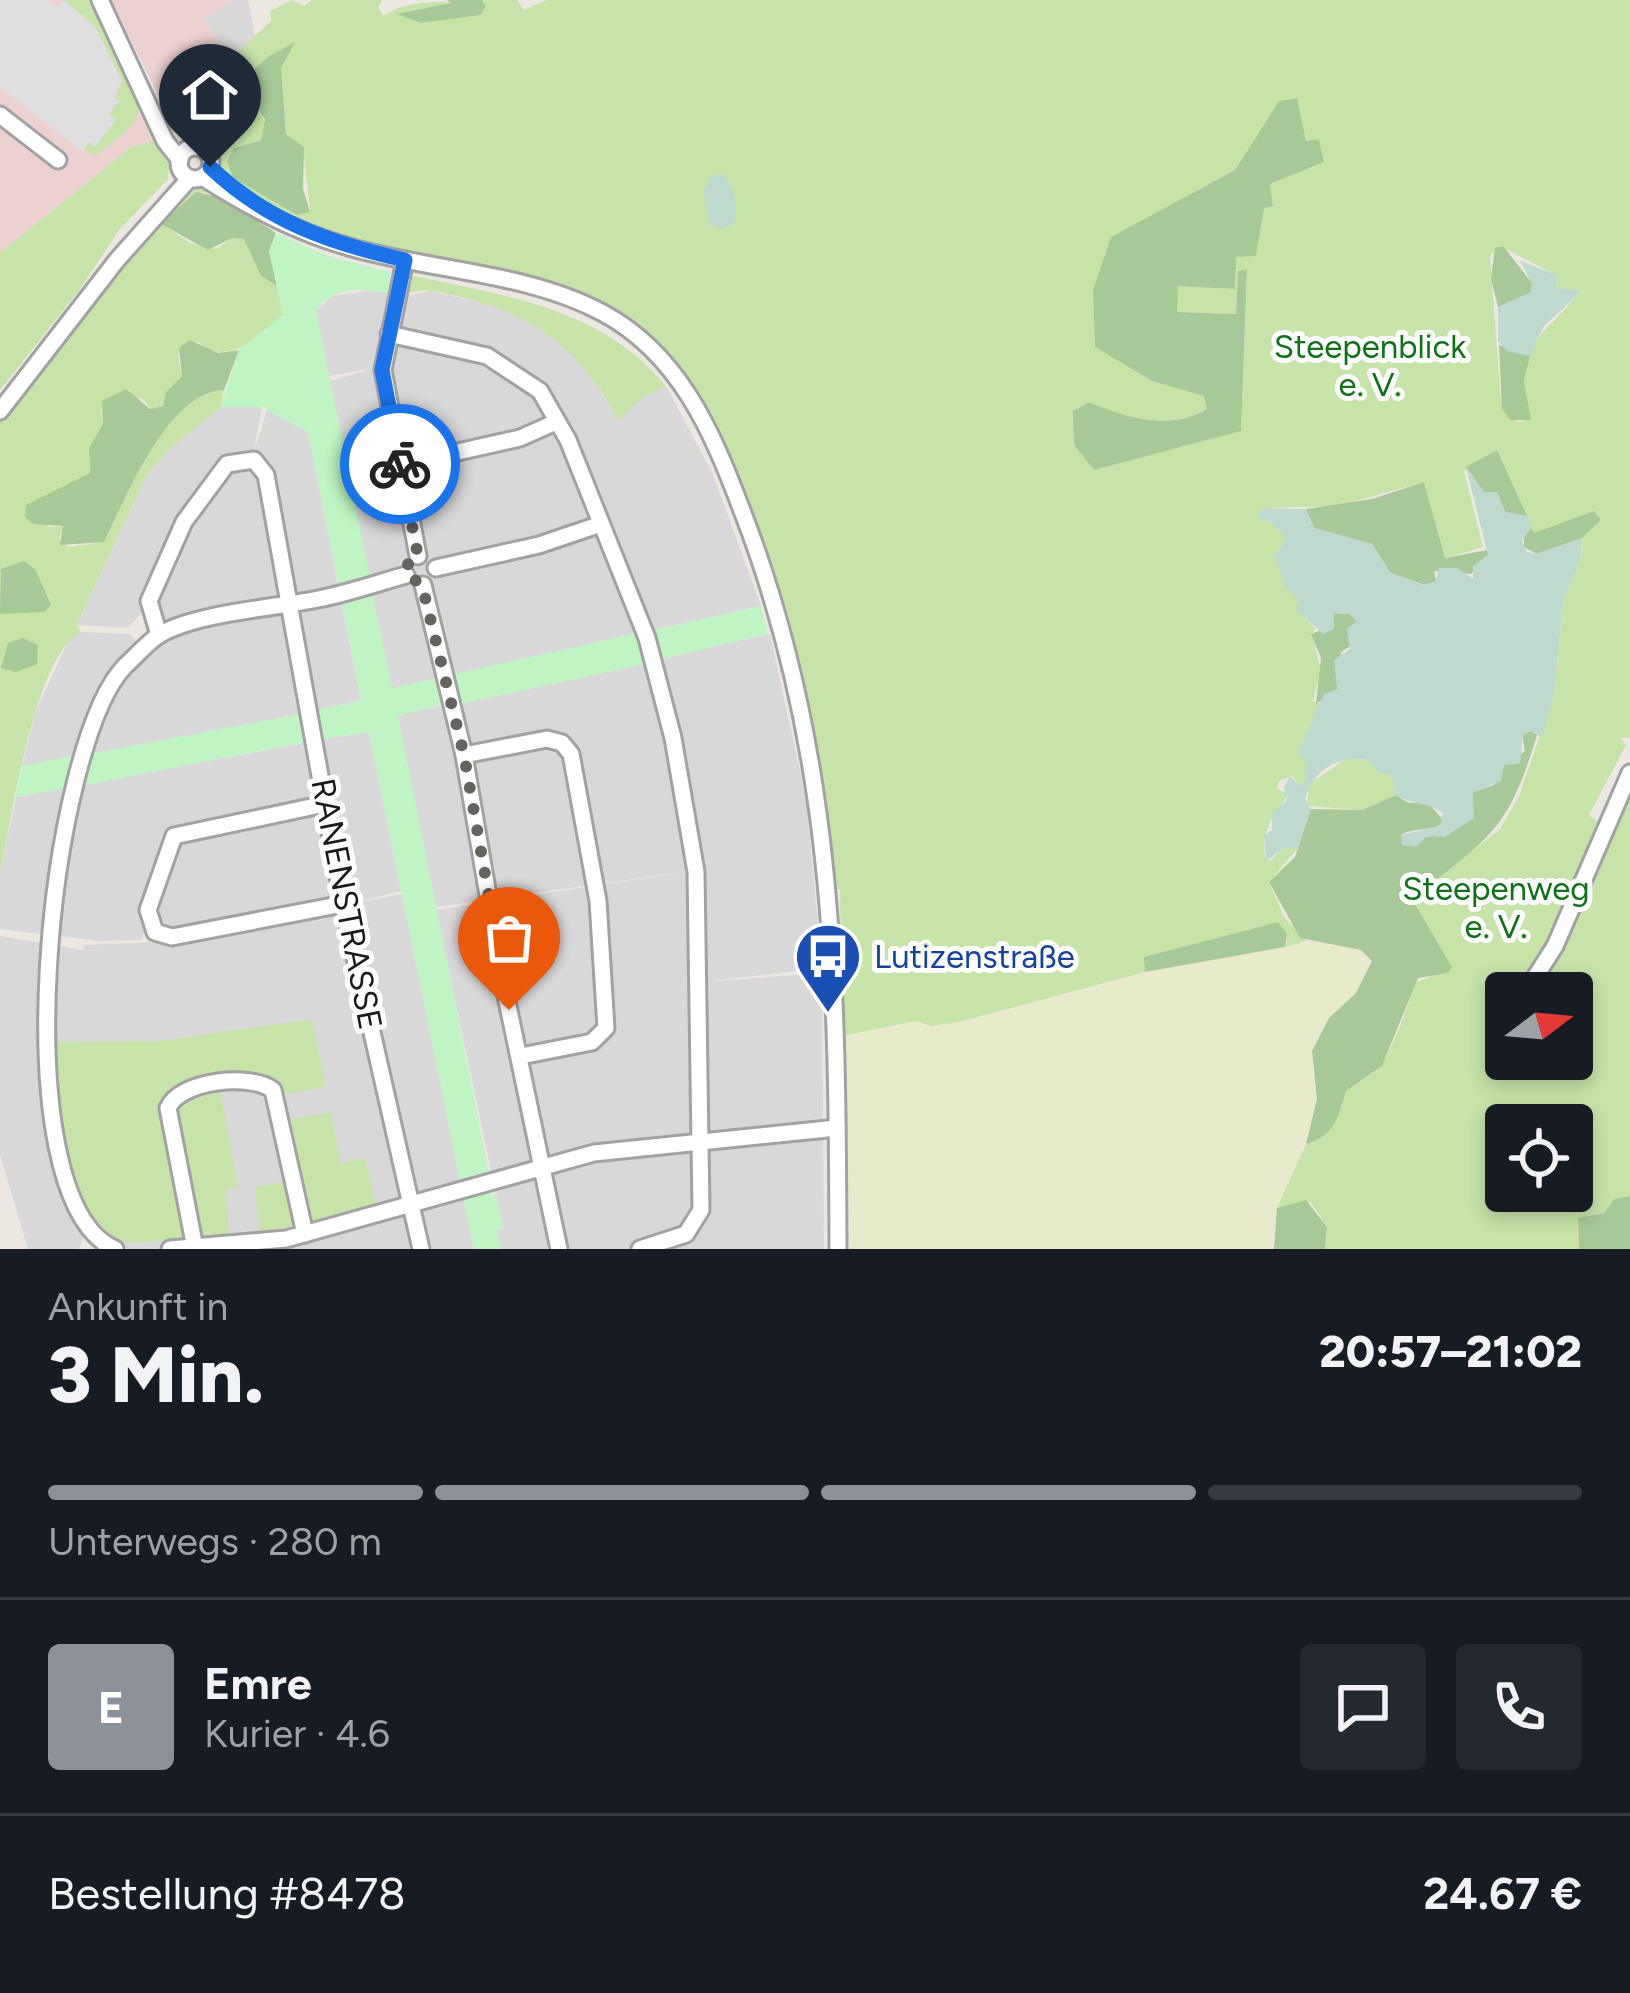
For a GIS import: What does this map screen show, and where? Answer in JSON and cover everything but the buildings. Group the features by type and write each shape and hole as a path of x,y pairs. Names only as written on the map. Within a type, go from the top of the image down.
{"street":[{"path":"100,0 160,124 192,167 315,236 543,290 600,311 661,358 705,422 762,564 814,764 834,933 838,1249"},
{"path":"0,115 39,136 58,160"},
{"path":"0,411 192,167"},
{"path":"405,260 383,378 418,556"},
{"path":"389,334 500,362 540,391 651,652 692,837 701,933 701,1210 696,1225 680,1237 640,1249"},
{"path":"400,465 520,438 556,422"},
{"name":"RANENSTRASSE","path":"159,635 149,608 159,575 204,492 238,458 254,460 266,475 343,904 421,1249"},
{"path":"436,568 539,545 598,525"},
{"path":"406,574 409,560 418,556 431,560 436,568"},
{"path":"422,585 431,581 436,568"},
{"path":"107,1247 87,1229 57,1152 44,1071 43,971 48,923 94,718 114,680 159,635 406,574 422,585 464,755 559,1249"},
{"path":"464,755 547,739 562,743 571,754 592,854 606,1028 592,1042 521,1056"},
{"path":"1538,972 1555,946 1630,773"},
{"path":"325,804 174,836 148,922 154,932 172,937 343,904"},
{"path":"195,1248 168,1108 182,1090 200,1087 258,1082 273,1090 305,1234"},
{"path":"170,1249 305,1234 540,1166 616,1149 837,1128"}],"shaded area":[{"path":"0,0 91,0 155,141 132,146 0,253"},
{"path":"0,0 48,0 57,7 64,0 96,28 122,81 113,96 119,101 109,114 116,120 95,147 88,142 83,152 0,87"},
{"path":"111,0 235,0 203,18 229,60 168,115"},
{"path":"235,0 248,0 255,37 229,60 203,18"},
{"path":"372,290 407,296 431,291 505,308 547,331 579,357 618,420 642,398 666,386 712,472 761,606 391,689 330,381 375,368 329,376 316,311 332,296"},
{"path":"221,407 262,407 253,455 267,410 308,432 361,701 114,753 22,766 35,713 70,637 81,632 130,634 141,647 151,634 144,610 128,628 77,625 147,475 168,449"},
{"path":"770,634 806,799 822,968 703,982 822,973 824,1249 501,1249 497,1231 503,1227 436,910 691,871 436,907 397,715"},
{"path":"369,731 401,891 350,904 402,894 474,1249 96,1249 84,1234 79,1249 28,1249 0,1155 0,936 83,950 84,945 162,942 146,928 141,940 100,941 0,929 0,874 16,797"}],"green space":[{"path":"64,0 91,0 140,103 130,127 95,156 83,147 88,141 94,147 115,119 109,114 122,81 96,28"},
{"path":"292,0 304,6 312,0 382,0 378,8 384,16 417,3 453,3 400,14 421,23 481,15 486,7 481,0 517,0 524,10 547,0 1630,0 1630,738 1620,738 1626,745 1589,815 1604,826 1554,945 1545,950 1548,955 1537,972 1485,972 1485,1080 1593,1080 1593,972 1541,972 1557,947 1614,812 1627,809 1630,779 1630,1196 1614,1199 1604,1213 1578,1218 1579,1249 1325,1249 1327,1227 1311,1202 1277,1208 1306,1144 1329,1131 1346,1091 1384,1061 1413,984 1452,967 1412,899 1500,829 1519,796 1554,695 1563,602 1581,557 1582,538 1601,520 1594,511 1533,534 1496,450 1464,471 1483,547 1445,558 1424,482 1337,506 1260,508 1260,519 1270,521 1286,538 1276,555 1285,585 1299,602 1296,609 1315,629 1312,634 1321,670 1313,701 1320,704 1298,753 1307,764 1305,783 1299,785 1292,776 1279,781 1277,788 1289,795 1272,818 1264,846 1269,862 1284,847 1298,848 1269,882 1284,917 1306,941 1286,947 1287,934 1277,922 1145,957 1145,972 959,1022 931,1026 916,1021 842,1036 840,889 835,889 827,800 803,672 730,463 677,367 651,339 588,299 352,243 317,226 315,230 240,190 218,168 217,152 232,119 226,117 198,141 188,141 198,131 194,126 183,136 168,116 271,21 270,11","holes":["294,43 281,67 286,134 303,147 310,211 297,215 233,178 227,161 234,148 261,140 265,118 251,97 227,105 221,99 269,56","1296,98 1306,141 1319,139 1324,162 1270,184 1273,205 1264,207 1256,256 1236,256 1234,289 1178,285 1176,312 1236,314 1238,271 1247,271 1241,431 1094,470 1074,445 1074,410 1089,402 1133,417 1163,420 1207,409 1205,396 1152,381 1095,347 1093,290 1111,237 1235,170 1279,101","1500,246 1556,275 1554,287 1581,292 1532,344 1524,381 1530,419 1518,422 1502,409 1490,256"]},
{"path":"447,0 481,0 486,6 481,15 421,23 397,14 451,3"},
{"path":"295,42 281,68 286,134 304,147 303,189 310,212 297,215 233,178 227,161 234,148 261,140 265,119 251,97 227,105 221,99 269,56"},
{"path":"1297,98 1306,141 1319,139 1324,162 1270,184 1273,206 1264,208 1256,256 1236,257 1235,289 1178,286 1177,312 1236,314 1238,271 1247,270 1241,431 1094,470 1074,445 1073,411 1089,402 1163,421 1207,409 1204,396 1152,381 1095,347 1093,290 1111,237 1235,170 1279,101"},
{"path":"155,141 170,159 168,179 119,230 80,289 0,390 0,253 132,146"},
{"path":"722,173 733,190 736,212 733,224 722,229 710,224 703,192 711,176"},
{"path":"192,187 205,187 220,197 205,192 166,227 190,243 217,249 231,238 244,239 261,276 277,286 283,315 243,347 219,352 197,341 178,355 182,376 166,392 163,406 151,409 142,398 101,409 103,425 89,448 90,473 47,527 64,526 59,539 68,547 104,542 167,427 204,395 224,390 221,407 168,450 147,475 77,624 81,632 64,647 50,672 27,742 0,874 0,420 163,210"},
{"path":"196,192 220,197 276,233 269,251 277,286 261,276 244,239 232,238 208,250 161,224"},
{"path":"276,233 328,256 390,272 390,294 340,293 316,311 370,577 339,587 308,432 262,407 221,407 239,350 283,315 269,251"},
{"path":"1503,246 1532,283 1531,293 1498,307 1491,278 1495,248"},
{"path":"1520,261 1557,275 1555,287 1581,292 1543,327 1530,356 1507,351 1498,341 1498,307 1531,292 1532,283"},
{"path":"413,276 517,299 582,322 640,360 666,386 642,398 618,421 589,375 554,340 487,305 432,291 404,295"},
{"path":"190,340 218,353 239,350 224,390 204,395 167,427 104,542 60,545 63,526 33,524 25,517 26,505 90,473 89,448 103,424 102,401 126,389 150,409 163,406 166,392 182,376 179,348"},
{"path":"1499,345 1530,356 1524,381 1531,420 1510,420 1502,409"},
{"path":"1497,450 1527,516 1505,512 1497,492 1484,492 1466,467"},
{"path":"1466,467 1484,492 1497,492 1505,512 1527,516 1531,528 1522,541 1527,552 1537,554 1582,538 1581,557 1563,602 1554,694 1542,737 1531,731 1523,734 1520,764 1504,765 1501,781 1473,792 1474,818 1445,837 1427,836 1416,847 1402,845 1401,835 1440,826 1443,813 1396,795 1392,776 1376,771 1369,760 1329,766 1314,780 1305,799 1311,809 1298,848 1284,848 1266,861 1264,836 1272,830 1272,814 1287,800 1284,787 1290,776 1299,785 1305,782 1307,764 1298,753 1324,694 1337,689 1334,660 1350,649 1347,629 1357,621 1351,614 1334,613 1334,629 1323,634 1295,609 1299,602 1285,586 1275,556 1286,538 1270,521 1260,520 1259,508 1306,509 1314,528 1372,544 1391,573 1423,585 1436,581 1439,568 1457,568 1473,579 1473,566 1488,555"},
{"path":"1424,482 1445,558 1487,550 1489,555 1471,574 1434,571 1436,581 1428,586 1390,573 1372,544 1314,528 1306,509 1372,499"},
{"path":"1594,511 1601,520 1582,538 1537,554 1524,547 1524,534 1531,528 1534,533"},
{"path":"24,561 35,569 51,605 44,612 0,614 1,569"},
{"path":"373,595 392,688 442,677 447,703 398,716 489,1173 460,1181 369,732 319,740 313,711 361,700 342,602"},
{"path":"761,606 768,634 658,660 649,631"},
{"path":"1334,613 1350,614 1357,621 1352,645 1341,652 1337,689 1316,704 1321,658 1311,634 1334,625"},
{"path":"641,632 650,663 456,705 450,675"},
{"path":"23,638 38,645 37,664 16,672 1,668 8,643"},
{"path":"305,713 311,741 81,786 88,754"},
{"path":"1531,731 1537,735 1505,814 1477,846 1412,899 1452,967 1448,973 1418,978 1382,1066 1346,1091 1329,1131 1306,1144 1317,1099 1312,1051 1329,1018 1356,993 1372,961 1361,950 1300,938 1269,882 1295,857 1311,809 1362,810 1396,795 1409,803 1427,802 1444,821 1401,835 1423,837 1450,831 1473,811 1473,792 1494,785 1504,765 1525,751 1522,735"},
{"path":"80,754 73,787 16,797 22,766"},
{"path":"1346,759 1370,760 1376,771 1392,776 1396,795 1362,810 1307,806 1309,784"},
{"path":"1278,922 1287,934 1285,947 1145,972 1144,957"},
{"path":"1306,941 1361,950 1371,968 1356,993 1329,1018 1312,1051 1317,1099 1295,1174 1277,1208 1274,1249 843,1249 842,1036 916,1021 931,1026 959,1022 1145,972"},
{"path":"312,1019 326,1086 280,1096 268,1080 170,1094 189,1238 122,1242 97,1229 84,1209 64,1152 46,1042 160,1041"},
{"path":"220,1089 238,1188 226,1190 229,1237 202,1238 173,1117 175,1100"},
{"path":"331,1112 341,1163 365,1158 376,1205 311,1222 306,1220 285,1120"},
{"path":"290,1182 295,1226 260,1233 255,1186"},
{"path":"494,1188 503,1227 497,1231 501,1249 474,1249 463,1197 487,1190 493,1197"},
{"path":"1630,1196 1630,1249 1579,1249 1578,1218 1604,1213 1614,1199"},
{"path":"1306,1200 1327,1227 1325,1249 1274,1249 1277,1208"}],"way so far":[{"path":"400,464 418,556 409,560 406,574 411,582 422,585 464,755 509,1010"}],"place":[{"name":"Lutizenstraße","path":"828,1015"}],"route":[{"path":"210,167 245,200 299,230 405,260 382,370 400,464"}],"park label":[{"name":"Steepenblick e. V.","path":"1370,365"},
{"name":"Steepenweg e. V.","path":"1496,907"}]}
